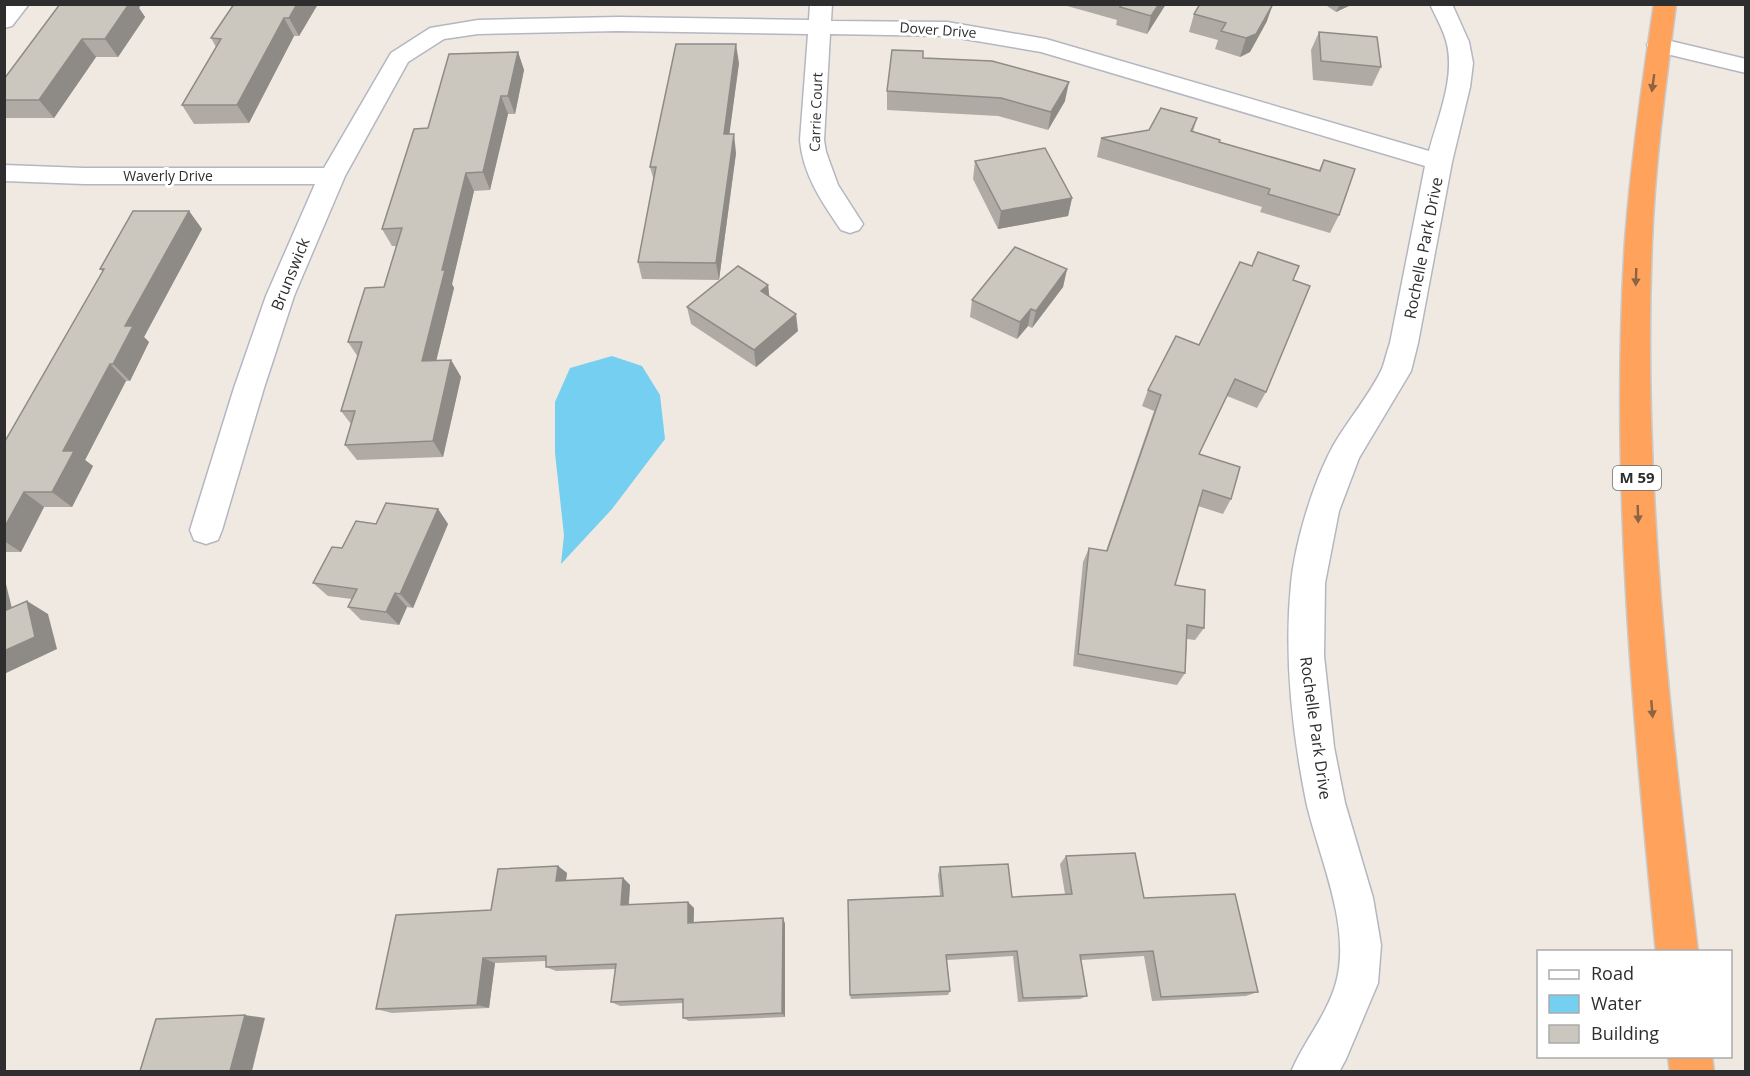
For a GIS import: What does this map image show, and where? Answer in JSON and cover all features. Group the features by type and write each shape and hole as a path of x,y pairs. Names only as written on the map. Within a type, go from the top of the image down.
{"highway":[{"name":"M 59","path":"1665,4 1643,164 1634,365 1639,535 1677,950"}],"street":[{"path":"4,21 18,4"},
{"name":"Rochelle Park Drive","path":"1313,1071 1331,1044 1357,983 1360,945 1353,898 1326,803 1315,747 1306,656 1308,583 1323,511 1345,454 1396,371 1404,343 1439,162 1458,87 1461,63 1458,42 1441,4"},
{"name":"Dover Drive","path":"421,41 438,33 478,27 618,24 821,15 947,29 1046,46 1439,162"},
{"name":"Carrie Court","path":"821,15 812,140 813,156 824,185 850,224"},
{"name":"Brunswick","path":"206,530 267,332 332,176 399,58 421,41"},
{"path":"1658,45 1746,66"},
{"name":"Waverly Drive","path":"4,172 84,176 332,176"}],"water":[{"path":"612,356 642,366 660,395 665,439 612,509 561,564 564,535 555,453 555,402 570,368"}],"building":[{"path":"60,4 129,4 105,39 82,39 39,100 4,100 4,79"},
{"path":"234,4 297,4 289,18 284,18 237,105 182,105 221,39 211,38"},
{"path":"1122,4 1159,4 1151,16 1120,7"},
{"path":"1200,4 1273,4 1256,34 1246,38 1221,31 1226,23 1194,14"},
{"path":"1319,32 1377,37 1381,67 1321,61"},
{"path":"676,44 736,44 724,134 734,134 716,263 638,262 656,167 650,167"},
{"path":"892,50 923,51 923,58 992,61 1069,82 1051,112 1001,98 887,91"},
{"path":"518,52 508,96 501,96 483,172 466,173 422,361 451,360 433,441 345,445 355,411 341,411 362,342 348,342 365,288 384,287 402,228 382,229 414,129 428,128 449,54"},
{"path":"1161,108 1197,118 1191,131 1220,140 1219,142 1320,171 1324,160 1355,169 1339,215 1268,194 1270,189 1101,138 1149,130"},
{"path":"1045,148 1072,198 1001,211 975,161"},
{"path":"133,211 189,211 125,326 133,326 63,451 74,451 52,492 24,492 4,528 4,443 104,269 100,269"},
{"path":"1015,247 1067,269 1036,311 1031,309 1020,322 972,300"},
{"path":"1258,252 1299,266 1293,280 1310,286 1266,392 1235,379 1199,454 1240,467 1231,499 1203,490 1175,585 1205,590 1204,628 1187,625 1185,673 1078,654 1089,548 1107,551 1161,395 1148,390 1176,336 1199,345 1240,262 1252,266"},
{"path":"738,266 768,285 761,291 796,314 754,350 687,307"},
{"path":"386,503 438,509 400,594 395,593 386,612 348,607 357,589 313,583 332,547 342,548 356,521 376,524"},
{"path":"27,601 35,637 4,651 4,611"},
{"path":"1135,853 1144,898 1235,894 1258,992 1161,997 1153,951 1080,955 1087,996 1023,998 1017,951 946,955 950,991 850,995 848,900 943,896 940,867 1008,864 1012,897 1072,894 1066,856"},
{"path":"558,866 556,881 623,878 621,905 688,902 688,923 783,918 782,1013 683,1018 683,999 611,1002 616,964 546,967 546,956 483,958 477,1005 376,1009 396,915 491,910 498,869"},
{"path":"245,1015 230,1071 140,1071 156,1019"}]}
